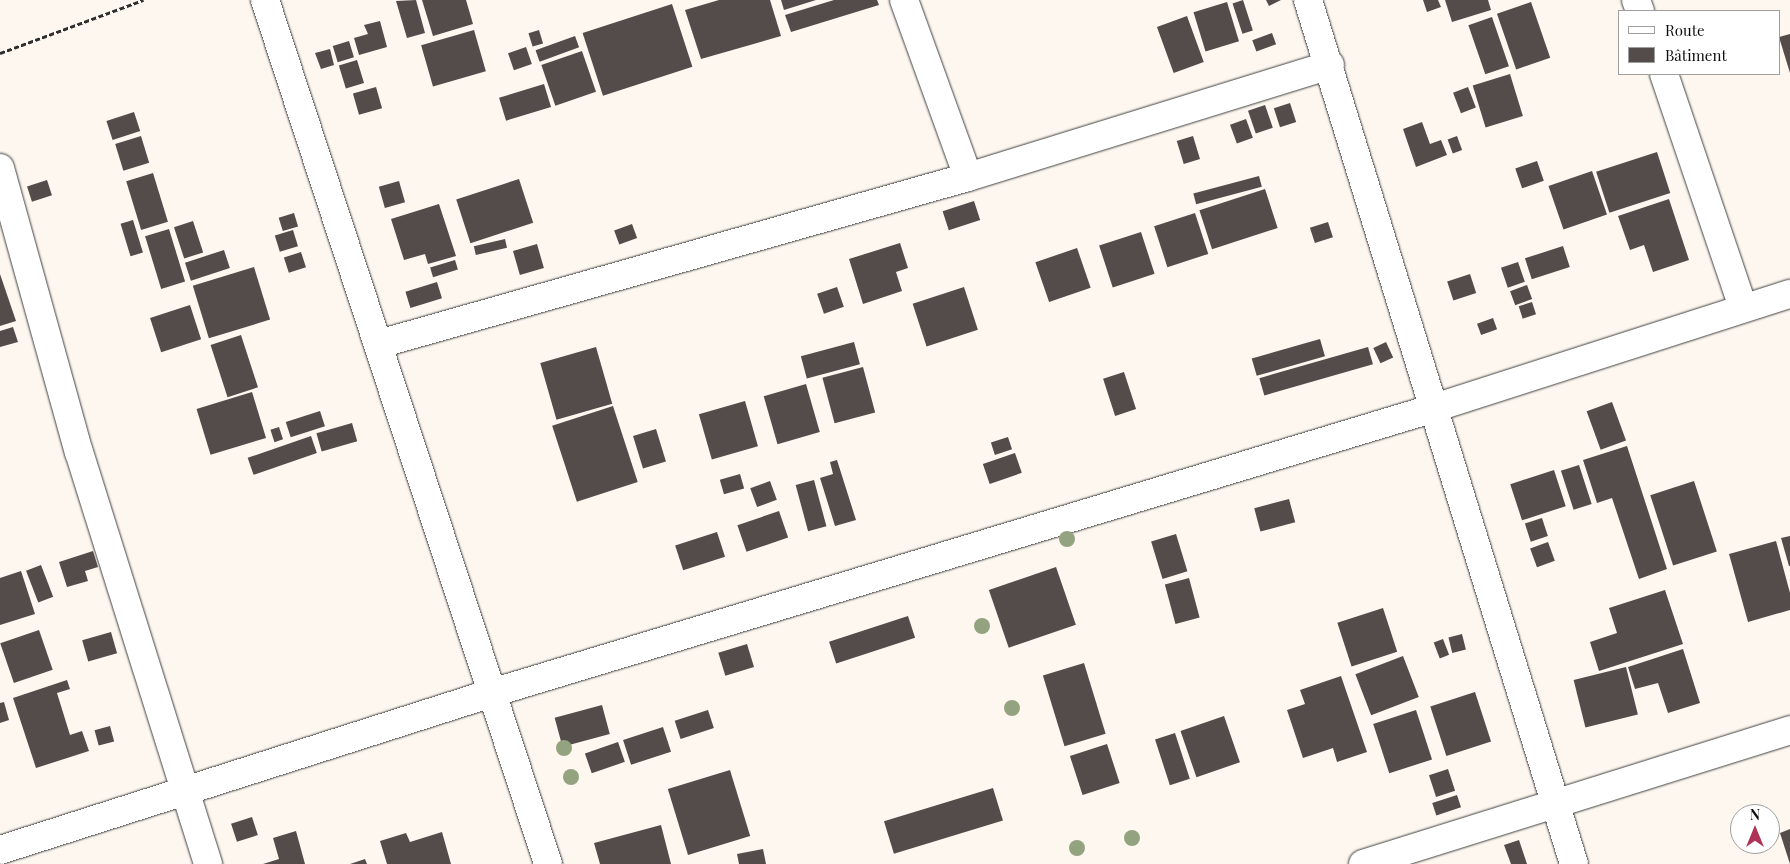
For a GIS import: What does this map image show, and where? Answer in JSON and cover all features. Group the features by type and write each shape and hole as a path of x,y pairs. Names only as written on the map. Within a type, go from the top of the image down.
{"street":[{"path":"904,0 968,177"},
{"path":"1308,0 1330,65 1431,408 1574,864"},
{"path":"272,2 379,344 495,692 548,864"},
{"path":"379,344 968,177 1330,65"},
{"path":"1664,75 1743,308"},
{"path":"0,168 80,452 208,864"},
{"path":"0,850 495,692 1431,408 1790,294"},
{"path":"1363,864 1555,806 1790,730"}],"path":[{"path":"0,53 143,0"}],"building":[{"path":"416,0 425,33 407,38 396,1"},
{"path":"422,0 466,0 473,24 433,36"},
{"path":"719,0 770,0 781,36 701,59 685,10"},
{"path":"781,0 816,0 784,10"},
{"path":"834,0 877,0 879,5 791,32 785,15"},
{"path":"1243,0 1253,30 1242,34 1233,3"},
{"path":"1266,0 1281,0 1269,6"},
{"path":"1423,0 1438,0 1441,7 1427,12"},
{"path":"1445,0 1488,0 1491,10 1452,22"},
{"path":"1227,2 1239,41 1206,51 1194,12"},
{"path":"1531,2 1550,58 1516,70 1497,14"},
{"path":"672,4 692,67 603,96 583,33"},
{"path":"1187,16 1204,62 1174,73 1157,27"},
{"path":"1492,17 1509,66 1485,74 1468,25"},
{"path":"380,21 387,47 359,55 354,38 368,34 364,25"},
{"path":"474,30 486,71 433,86 421,45"},
{"path":"539,30 543,43 533,47 528,33"},
{"path":"1272,33 1276,44 1256,51 1252,40"},
{"path":"1790,34 1790,73 1780,40 1780,37"},
{"path":"575,36 579,47 540,62 536,50"},
{"path":"349,41 354,57 338,62 333,46"},
{"path":"526,47 532,64 514,70 508,53"},
{"path":"330,49 334,65 321,69 315,53"},
{"path":"582,51 596,92 555,106 541,65"},
{"path":"357,60 364,83 346,89 339,66"},
{"path":"1510,74 1523,116 1486,127 1473,85"},
{"path":"544,84 551,107 506,121 499,98"},
{"path":"376,87 382,108 359,115 353,94"},
{"path":"1468,87 1476,108 1461,113 1453,93"},
{"path":"1290,103 1296,122 1280,127 1274,108"},
{"path":"1265,105 1273,128 1256,134 1248,111"},
{"path":"134,112 140,131 113,140 106,121"},
{"path":"1246,119 1253,138 1237,144 1230,125"},
{"path":"1422,122 1430,144 1441,140 1447,155 1416,167 1403,129"},
{"path":"141,136 149,163 123,171 115,144"},
{"path":"1193,136 1200,159 1184,164 1177,141"},
{"path":"1457,136 1462,150 1453,154 1448,139"},
{"path":"1657,152 1670,193 1609,213 1596,172"},
{"path":"1537,161 1544,181 1522,188 1515,168"},
{"path":"1592,171 1607,214 1563,229 1549,186"},
{"path":"153,173 168,222 141,230 126,181"},
{"path":"1259,176 1262,187 1196,204 1193,194"},
{"path":"519,179 533,223 470,243 456,199"},
{"path":"47,180 52,195 32,202 27,186"},
{"path":"399,181 405,202 385,208 379,187"},
{"path":"1265,189 1278,228 1212,249 1199,210"},
{"path":"1669,199 1689,260 1653,272 1644,245 1630,250 1618,216"},
{"path":"974,201 980,220 949,230 943,211"},
{"path":"439,204 456,256 428,264 425,254 404,260 391,219"},
{"path":"294,213 298,226 283,231 279,218"},
{"path":"1195,213 1208,254 1167,267 1154,226"},
{"path":"133,220 143,253 131,256 121,224"},
{"path":"193,221 203,252 184,259 174,227"},
{"path":"1328,222 1333,237 1315,243 1310,228"},
{"path":"632,224 637,238 619,245 614,230"},
{"path":"169,229 185,282 161,289 145,236"},
{"path":"293,230 298,246 280,252 275,236"},
{"path":"1141,232 1155,274 1113,287 1099,246"},
{"path":"505,239 507,248 476,255 474,246"},
{"path":"900,243 908,268 896,272 902,291 863,304 849,259"},
{"path":"537,244 544,268 520,275 513,251"},
{"path":"1563,246 1570,267 1532,279 1525,258"},
{"path":"1077,248 1091,288 1049,302 1035,262"},
{"path":"224,250 230,268 191,281 185,263"},
{"path":"301,252 306,267 289,273 284,258"},
{"path":"455,260 458,270 433,277 430,268"},
{"path":"1518,262 1525,282 1508,288 1501,268"},
{"path":"254,267 270,320 209,338 193,286"},
{"path":"0,274 16,321 0,326"},
{"path":"1470,274 1476,293 1453,300 1447,281"},
{"path":"437,282 442,298 410,308 405,292"},
{"path":"1527,285 1532,299 1515,305 1510,291"},
{"path":"837,287 844,307 824,314 817,294"},
{"path":"964,287 978,330 927,346 913,304"},
{"path":"1532,302 1536,314 1523,319 1519,306"},
{"path":"190,305 201,339 161,352 150,318"},
{"path":"1493,318 1497,329 1481,335 1477,324"},
{"path":"13,327 18,342 0,347 0,331"},
{"path":"241,335 258,387 228,397 211,345"},
{"path":"1320,339 1325,356 1257,376 1252,359"},
{"path":"854,342 860,364 807,378 801,356"},
{"path":"1386,342 1393,357 1380,363 1373,348"},
{"path":"596,347 612,404 557,420 540,363"},
{"path":"1368,347 1373,364 1264,395 1259,378"},
{"path":"863,367 875,412 835,423 822,378"},
{"path":"1124,372 1136,409 1115,416 1103,379"},
{"path":"806,384 820,432 777,444 764,396"},
{"path":"252,392 266,438 211,455 197,409"},
{"path":"745,401 758,446 712,459 699,414"},
{"path":"1612,402 1626,441 1601,450 1587,411"},
{"path":"613,406 638,482 577,502 552,426"},
{"path":"320,411 325,426 291,437 286,422"},
{"path":"352,423 357,441 322,451 316,433"},
{"path":"279,427 283,439 274,442 270,430"},
{"path":"656,429 666,462 643,469 633,436"},
{"path":"311,436 317,453 254,475 248,458"},
{"path":"1008,437 1012,449 995,455 991,443"},
{"path":"1627,446 1667,569 1639,579 1612,498 1597,503 1583,460"},
{"path":"1015,453 1022,473 990,484 983,464"},
{"path":"837,460 856,520 835,526 820,478 833,474 830,462"},
{"path":"1579,465 1592,504 1574,510 1561,471"},
{"path":"1554,470 1566,506 1522,520 1510,484"},
{"path":"740,474 744,488 724,494 720,480"},
{"path":"814,480 826,526 808,531 796,485"},
{"path":"770,481 777,500 757,507 750,488"},
{"path":"1694,481 1717,551 1673,566 1650,495"},
{"path":"1289,499 1295,522 1260,531 1254,508"},
{"path":"779,511 788,537 747,552 737,525"},
{"path":"1542,518 1548,536 1531,542 1525,524"},
{"path":"717,532 725,557 683,570 675,546"},
{"path":"1176,534 1187,571 1163,579 1151,542"},
{"path":"1790,536 1790,566 1789,566 1781,538"},
{"path":"1776,541 1790,593 1790,610 1748,622 1729,554"},
{"path":"1548,542 1555,561 1537,567 1530,548"},
{"path":"93,551 98,567 85,571 88,581 67,587 59,562"},
{"path":"41,565 53,597 38,602 26,571"},
{"path":"1056,567 1076,625 1009,648 989,590"},
{"path":"21,571 35,614 0,625 0,578"},
{"path":"1189,578 1200,618 1175,624 1165,584"},
{"path":"1665,590 1683,644 1599,671 1590,642 1617,633 1609,608"},
{"path":"1383,608 1397,652 1352,667 1337,623"},
{"path":"908,616 915,638 836,664 829,642"},
{"path":"39,630 53,670 14,683 0,643"},
{"path":"111,632 117,653 88,661 82,640"},
{"path":"1462,634 1466,650 1452,653 1448,637"},
{"path":"1443,639 1449,655 1440,658 1434,643"},
{"path":"747,644 754,667 725,676 718,653"},
{"path":"1683,649 1700,703 1668,713 1658,683 1635,689 1628,667"},
{"path":"1403,656 1419,697 1371,715 1355,674"},
{"path":"1084,663 1106,734 1065,746 1043,676"},
{"path":"1626,667 1638,715 1585,728 1574,680"},
{"path":"1341,676 1367,752 1337,762 1333,748 1303,758 1287,710 1305,704 1300,690"},
{"path":"67,680 70,689 57,693 70,735 82,731 89,751 36,768 13,698"},
{"path":"1475,692 1491,741 1446,756 1430,707"},
{"path":"4,702 9,720 0,723 0,703"},
{"path":"602,705 610,734 562,747 555,718"},
{"path":"708,710 714,728 681,739 675,721"},
{"path":"1416,710 1432,759 1389,773 1373,724"},
{"path":"1224,716 1240,762 1196,777 1181,731"},
{"path":"110,726 114,741 99,746 95,730"},
{"path":"663,727 671,752 631,765 623,740"},
{"path":"1175,733 1190,779 1170,785 1155,739"},
{"path":"618,742 625,762 592,773 585,753"},
{"path":"1107,744 1120,783 1083,795 1070,756"},
{"path":"1448,769 1455,791 1436,797 1429,775"},
{"path":"730,770 750,836 688,855 668,789"},
{"path":"993,788 1003,821 894,854 884,821"},
{"path":"1457,795 1461,807 1436,815 1432,803"},
{"path":"252,817 258,835 237,842 231,824"},
{"path":"661,825 671,864 600,864 594,843"},
{"path":"1790,829 1790,864 1780,833"},
{"path":"296,831 305,864 263,864 279,859 273,838"},
{"path":"442,832 451,864 387,864 380,841 406,833 410,842"},
{"path":"1519,840 1527,864 1511,864 1504,845"},
{"path":"763,849 766,864 739,864 737,854"},
{"path":"365,859 367,864 350,864"}]}
